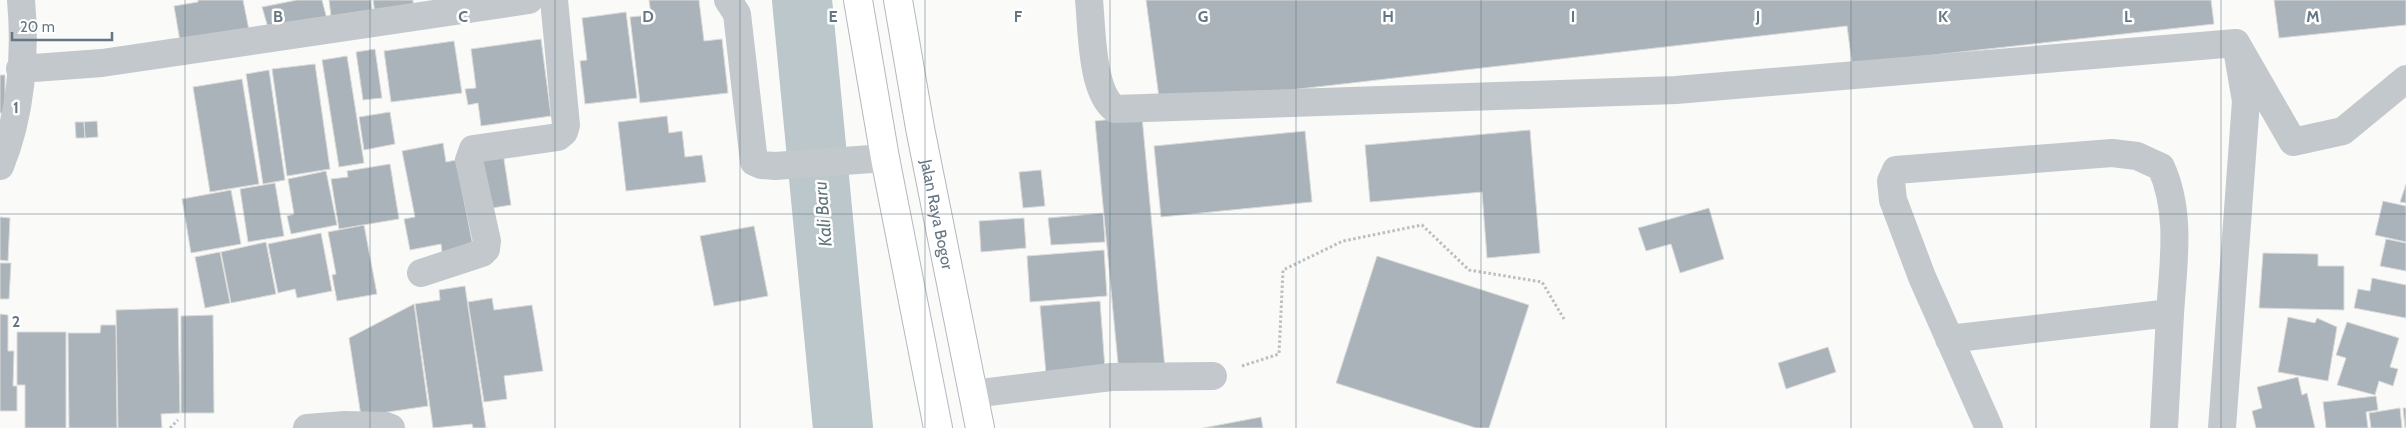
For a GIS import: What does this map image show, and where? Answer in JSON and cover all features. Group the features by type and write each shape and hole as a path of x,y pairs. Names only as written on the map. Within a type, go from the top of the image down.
{"highway":[{"path":"858,0 885,158 938,428"},
{"name":"Jalan Raya Bogor","path":"898,0 920,128 980,428"}],"street":[{"path":"0,166 12,130 20,68 23,20 21,0"},
{"path":"20,68 102,63 529,0"},
{"path":"421,273 482,253 486,249 487,241 469,160 472,149 558,137 564,132 566,125 554,0"},
{"path":"728,0 737,14 754,162 761,166 775,166 885,158"},
{"path":"1089,0 1102,94 1108,104 1115,109 1676,90 2236,43"},
{"path":"2236,43 2293,142 2343,131 2406,79"},
{"path":"2222,428 2246,101 2236,43"},
{"path":"1989,428 1922,277 1893,200 1891,180 1896,170 2112,154 2138,156 2161,168 2169,186 2174,210 2174,262 2164,428"},
{"path":"1949,339 2170,313"},
{"path":"973,394 1111,377 1213,376"},
{"path":"307,428 345,425 390,428"}],"path":[{"path":"1213,376 1279,354 1283,270 1343,241 1422,225 1469,270 1542,282 1564,319"},
{"path":"170,428 178,420"}],"building":[{"path":"198,0 243,0 250,35 181,47 174,6 198,2"},
{"path":"297,0 322,0 329,27 271,38 262,7"},
{"path":"329,0 371,0 373,20 332,25"},
{"path":"373,0 413,0 414,16 376,20"},
{"path":"649,0 699,0 704,41 722,39 728,93 640,103 630,17 651,15"},
{"path":"1146,0 2211,0 2214,24 1852,64 1847,26 1160,105"},
{"path":"2274,0 2406,0 2406,25 2279,38"},
{"path":"626,12 637,98 585,104 580,61 587,60 582,18"},
{"path":"541,39 551,116 481,126 478,103 468,105 465,89 476,88 471,49"},
{"path":"454,41 462,93 391,102 384,51"},
{"path":"375,49 382,98 363,100 356,52"},
{"path":"347,56 364,163 339,167 322,60"},
{"path":"315,64 330,169 287,176 272,69"},
{"path":"269,70 285,180 263,184 246,74"},
{"path":"0,75 5,75 5,113 0,113"},
{"path":"242,79 259,184 210,192 193,87"},
{"path":"390,112 395,144 364,150 359,117"},
{"path":"667,116 669,133 682,131 685,157 702,155 706,182 626,191 618,122"},
{"path":"1142,116 1165,369 1119,374 1095,121"},
{"path":"97,121 98,137 85,138 84,122"},
{"path":"75,122 84,122 85,138 76,138"},
{"path":"1530,130 1540,253 1487,258 1482,192 1370,202 1365,145"},
{"path":"1305,131 1312,202 1161,217 1154,146"},
{"path":"443,143 446,162 456,160 473,246 442,252 441,244 410,250 404,219 415,217 402,151"},
{"path":"503,153 511,205 486,209 478,157"},
{"path":"390,164 399,219 339,229 331,179 348,177 347,171"},
{"path":"1041,170 1045,206 1023,208 1019,172"},
{"path":"326,171 337,225 291,234 287,216 294,214 288,179"},
{"path":"275,183 284,236 248,242 240,189"},
{"path":"2406,184 2406,203 2400,202"},
{"path":"231,190 241,244 191,253 182,199"},
{"path":"2383,201 2406,206 2406,242 2375,235"},
{"path":"1709,208 1724,259 1680,273 1671,244 1646,251 1638,228"},
{"path":"1103,213 1105,242 1051,245 1048,218"},
{"path":"0,217 10,218 8,261 0,260"},
{"path":"1024,218 1026,248 981,252 979,221"},
{"path":"364,225 377,294 337,301 332,275 336,274 328,232"},
{"path":"754,226 768,296 714,306 700,236"},
{"path":"321,233 332,291 297,298 295,289 278,293 268,244"},
{"path":"2386,239 2406,243 2406,271 2380,266"},
{"path":"266,242 276,294 231,303 221,252"},
{"path":"1104,250 1107,296 1030,302 1027,256"},
{"path":"220,252 230,303 205,308 195,257"},
{"path":"2263,253 2318,254 2318,266 2344,266 2344,310 2259,308"},
{"path":"1377,256 1529,305 1489,428 1476,428 1336,383"},
{"path":"0,263 11,263 9,299 0,299"},
{"path":"2372,278 2406,285 2406,318 2354,308 2358,289 2370,291"},
{"path":"465,286 486,428 473,428 472,424 433,428 415,304 440,300 439,290"},
{"path":"492,298 494,310 532,305 543,371 504,376 507,399 484,402 468,302"},
{"path":"1100,301 1105,369 1046,374 1040,306"},
{"path":"414,304 428,406 361,416 349,338"},
{"path":"178,308 180,413 161,414 162,428 118,428 116,310"},
{"path":"0,314 8,315 8,351 14,351 13,386 17,386 17,411 0,411"},
{"path":"213,315 214,413 181,413 181,316"},
{"path":"2288,317 2315,323 2317,318 2337,327 2328,381 2278,372"},
{"path":"2347,322 2399,338 2390,367 2398,369 2393,386 2379,381 2375,395 2337,385 2346,358 2336,355"},
{"path":"101,325 116,325 117,428 69,428 68,333 100,333"},
{"path":"17,332 66,332 66,428 25,428 25,385 17,385"},
{"path":"1828,347 1836,372 1786,389 1778,363"},
{"path":"2298,377 2302,395 2307,393 2315,428 2256,428 2252,411 2262,408 2257,387"},
{"path":"2376,396 2378,410 2366,412 2368,428 2326,428 2323,402"},
{"path":"2400,408 2402,428 2371,428 2369,413"},
{"path":"2403,408 2406,408 2406,428 2405,428"},
{"path":"1261,417 1263,428 1203,428"}],"waterway":[{"name":"Kali Baru","path":"802,0 843,428"}]}
